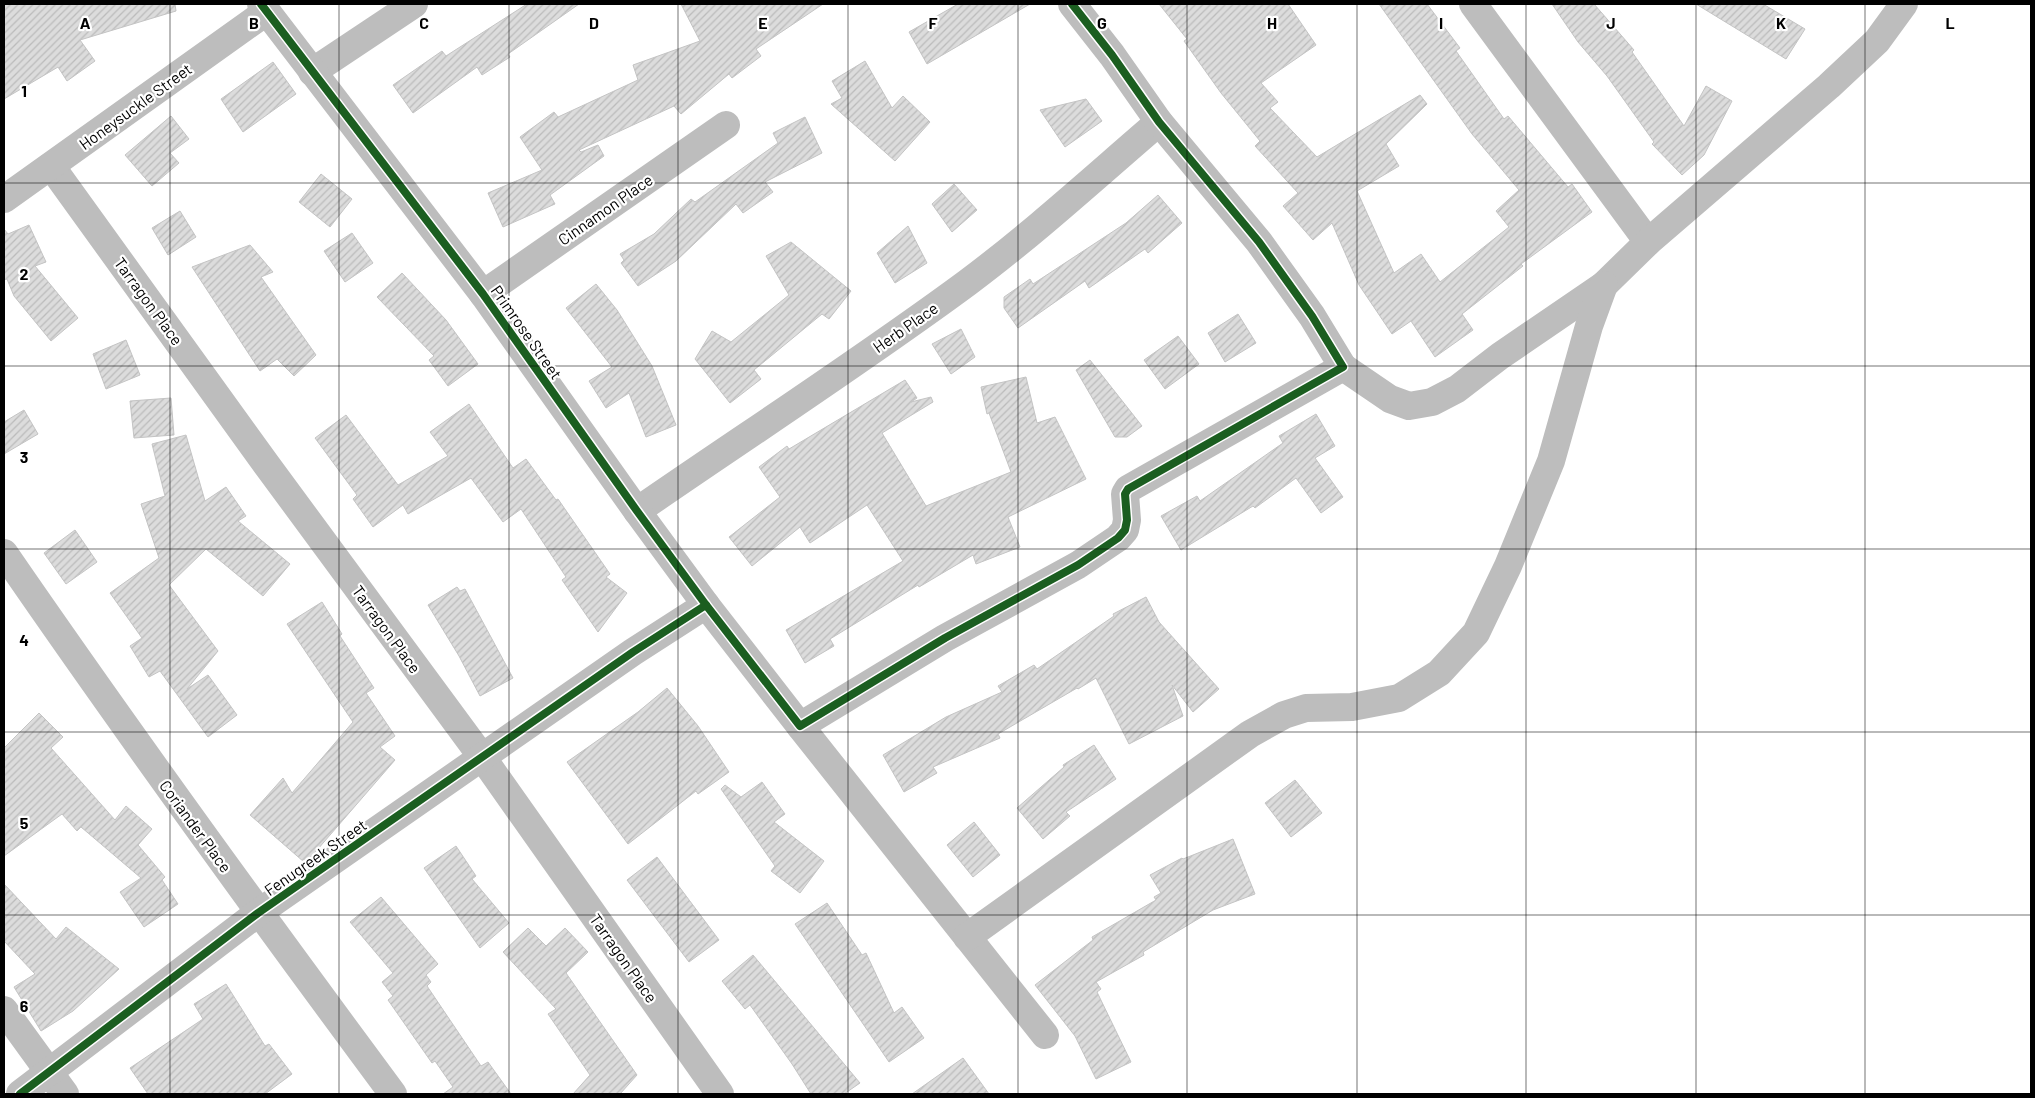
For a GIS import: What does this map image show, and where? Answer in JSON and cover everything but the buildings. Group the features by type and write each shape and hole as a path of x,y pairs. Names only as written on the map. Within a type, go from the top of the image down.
{"street":[{"path":"312,72 414,4"},
{"path":"1072,4 1159,122 1258,242 1312,316 1344,366 1390,399 1409,406 1432,402 1457,389 1500,356 1604,285 1648,242 1829,86 1877,41 1904,4"},
{"path":"1473,4 1648,242"},
{"name":"Primrose Street","path":"263,8 483,294 706,605 1045,1035"},
{"name":"Honeysuckle Street","path":"4,199 263,8"},
{"name":"Herb Place","path":"637,511 969,282 1025,237 1159,122"},
{"name":"Cinnamon Place","path":"483,294 726,125"},
{"name":"Tarragon Place","path":"51,166 266,464 482,757 720,1094"},
{"path":"967,937 1250,734 1284,715 1306,708 1352,707 1399,698 1439,673 1476,633 1508,566 1551,461 1589,326 1604,285"},
{"path":"800,726 945,638 1078,565 1118,538 1125,530 1127,520 1125,494 1128,489 1344,366"},
{"name":"Coriander Place","path":"4,553 70,650 258,912 393,1094"},
{"name":"Fenugreek Street","path":"20,1094 258,912 632,652 706,605"},
{"path":"4,1010 65,1094"}],"cycle path":[{"path":"20,1094 258,913 633,652 706,605 483,294 261,4"},
{"path":"706,605 800,726 945,638 1078,565 1118,538 1125,530 1127,520 1125,494 1128,489 1343,367 1312,316 1259,242 1159,122 1112,55 1072,4"}]}
